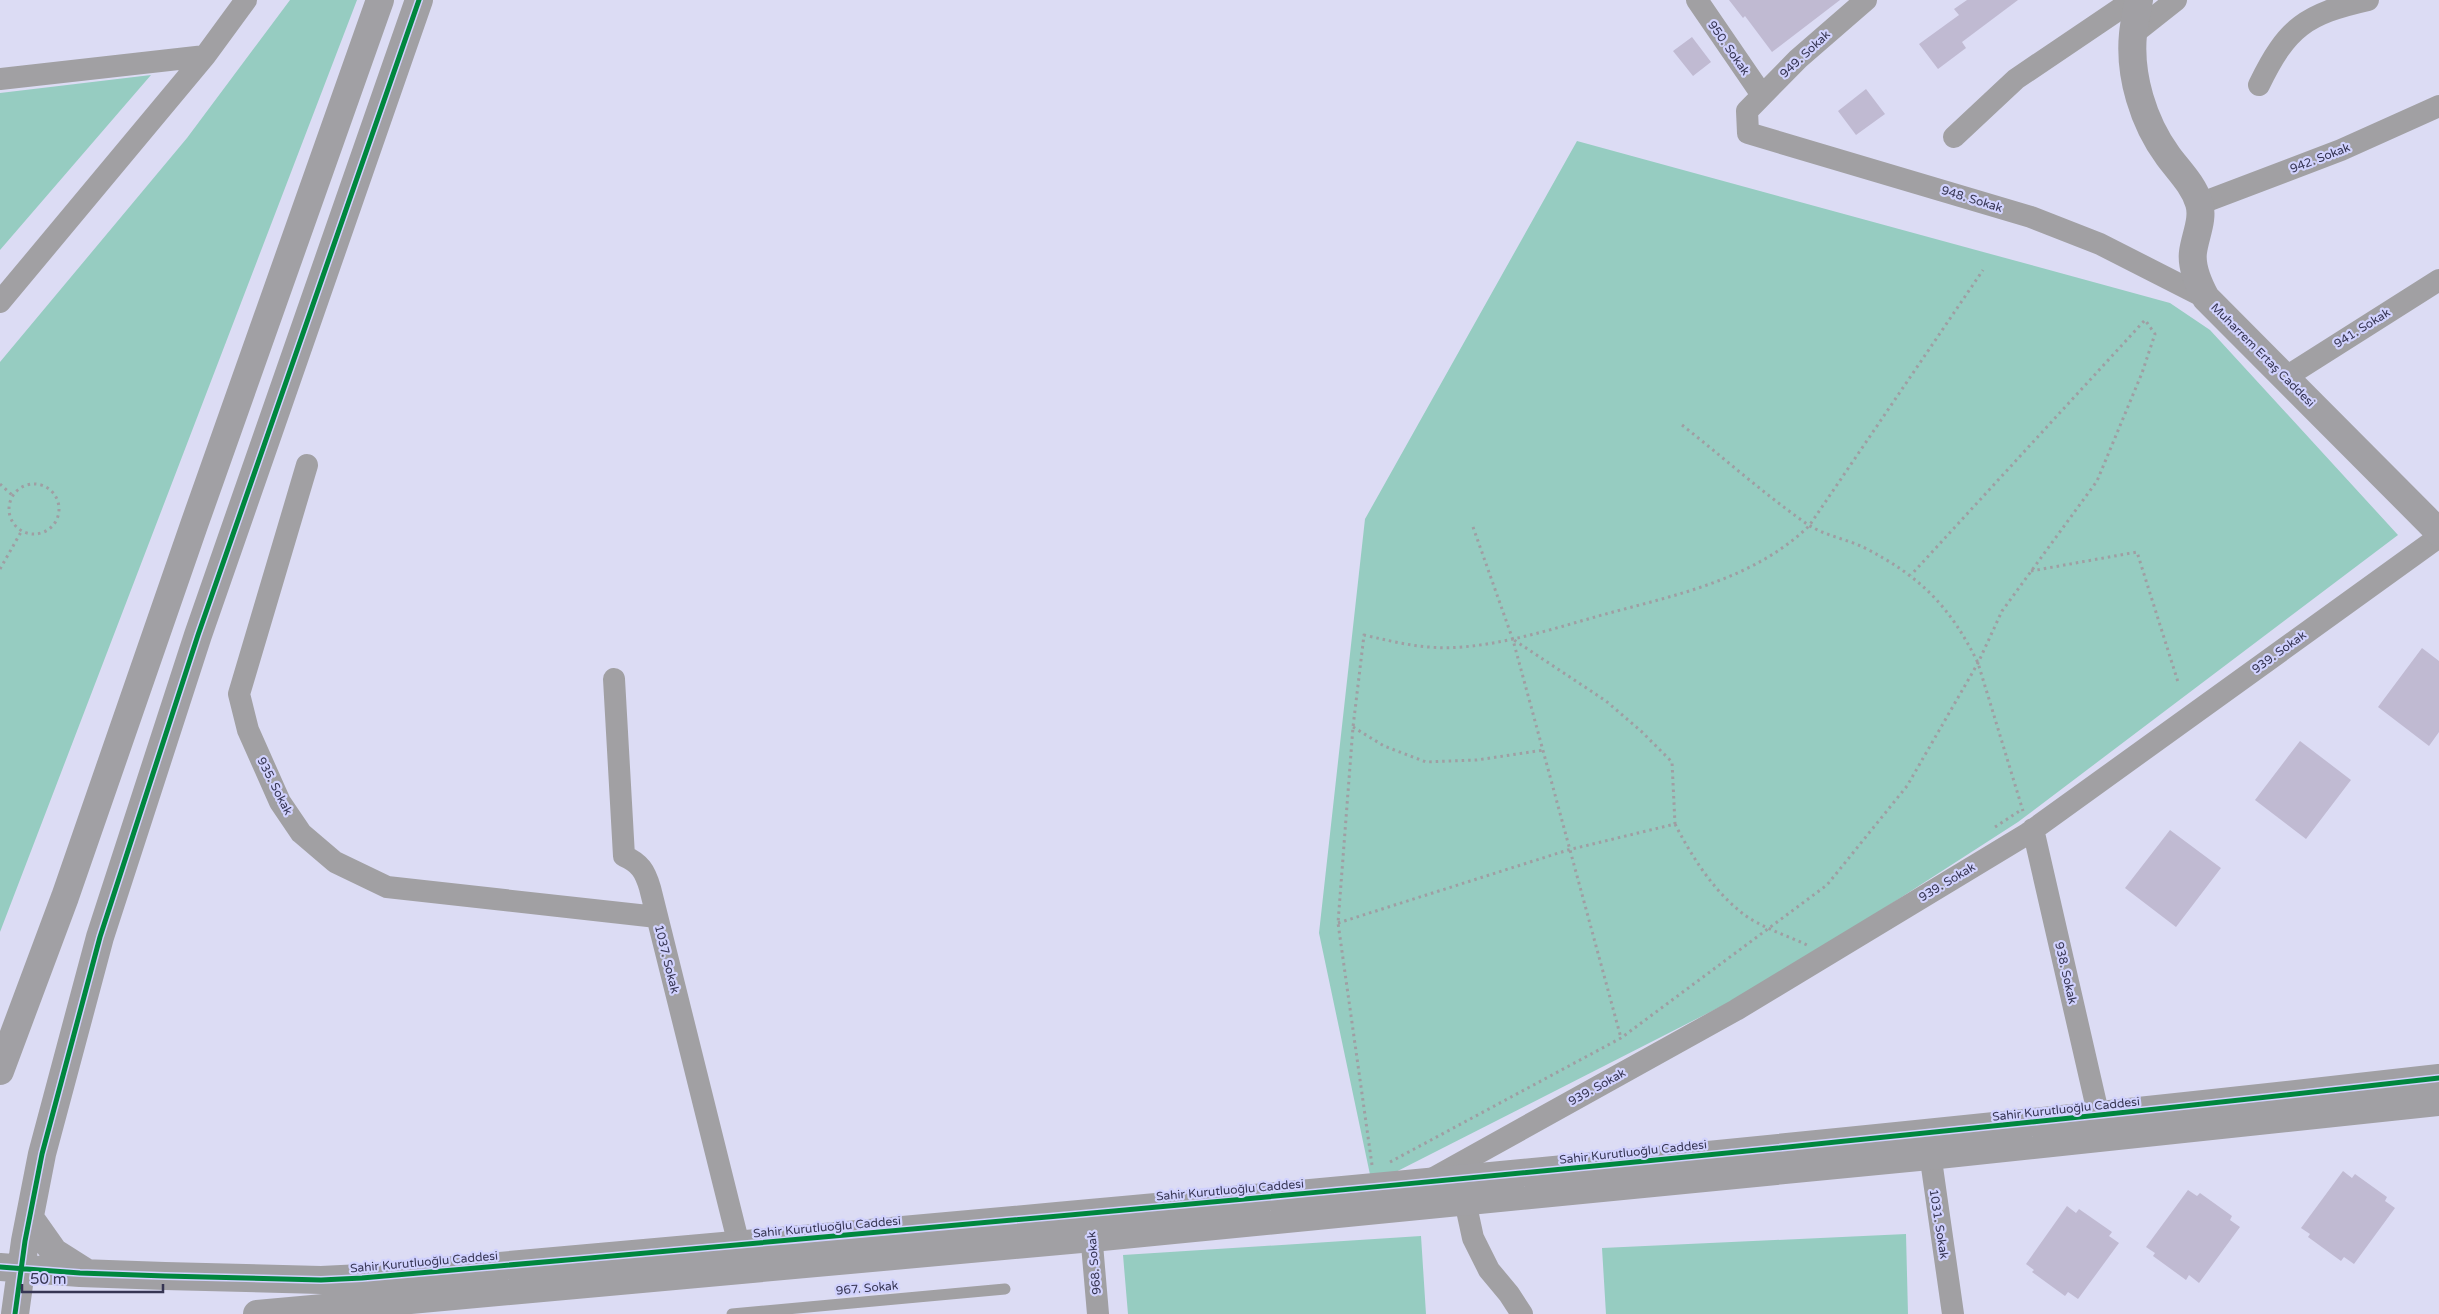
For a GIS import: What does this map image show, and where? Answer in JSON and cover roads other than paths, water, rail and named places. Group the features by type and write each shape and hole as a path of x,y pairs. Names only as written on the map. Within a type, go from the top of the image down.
{"street":[{"path":"0,302 205,56 246,0"},
{"path":"0,1071 65,897 194,525 380,0"},
{"path":"14,1314 11,1267 30,1218 42,1154 100,937 198,636 419,0"},
{"name":"950. Sokak","path":"1697,0 1762,95"},
{"name":"949. Sokak","path":"1747,111 1798,59 1866,0"},
{"path":"1954,137 2016,79 2133,0"},
{"name":"Muharrem Ertaş Caddesi","path":"2139,0 2133,34 2133,64 2137,86 2151,128 2167,155 2187,179 2199,204 2199,229 2193,253 2198,282 2206,298 2439,532"},
{"path":"2133,34 2176,0"},
{"path":"2259,85 2271,59 2285,38 2311,18 2338,7 2368,0"},
{"path":"0,80 205,56"},
{"name":"942. Sokak","path":"2199,204 2341,150 2439,106"},
{"name":"948. Sokak","path":"1747,111 1748,133 2031,218 2100,244 2206,298"},
{"name":"941. Sokak","path":"2286,377 2439,280"},
{"name":"935. Sokak","path":"307,465 239,694 248,730 280,802 301,833 335,862 387,887 657,917"},
{"name":"939. Sokak","path":"1425,1182 1736,1010 2027,824 2439,537"},
{"name":"1037. Sokak","path":"614,679 624,856 637,862 645,872 739,1245"},
{"name":"938. Sokak","path":"2027,824 2099,1117"},
{"name":"Sahir Kurutluoğlu Caddesi","path":"11,1267 87,1274 311,1280 362,1278 739,1245 1465,1201 1929,1145 2099,1117 2439,1078"},
{"name":"Sahir Kurutluoğlu Caddesi","path":"259,1314 1090,1225 1425,1182 1929,1145 2439,1102"},
{"name":"1031. Sokak","path":"1929,1145 1953,1314"},
{"path":"1465,1201 1473,1238 1489,1270 1509,1294 1522,1314"},
{"path":"30,1218 54,1252 87,1274"},
{"name":"968. Sokak","path":"1090,1225 1098,1314"}],"lane":[{"name":"967. Sokak","path":"732,1314 1005,1289"}]}
